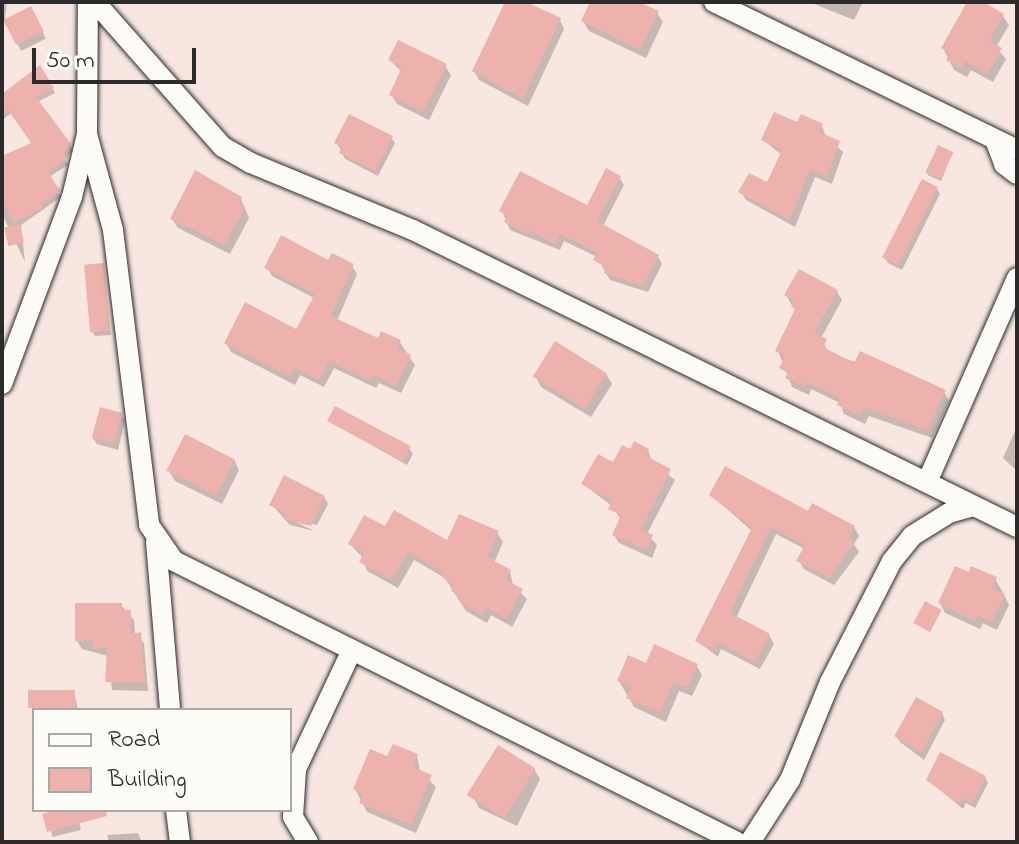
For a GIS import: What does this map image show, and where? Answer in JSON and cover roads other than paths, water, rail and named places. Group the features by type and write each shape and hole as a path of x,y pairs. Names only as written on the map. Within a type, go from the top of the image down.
{"street":[{"path":"2,384 10,327 72,197 87,134 88,2"},
{"path":"95,2 223,147 251,163 413,230 1017,527"},
{"path":"714,2 1017,150"},
{"path":"87,134 113,230 149,525 156,542 170,708"},
{"path":"995,140 1004,164 1017,174"},
{"path":"927,482 1017,278"},
{"path":"750,842 790,780 830,682 892,561 912,536 949,513 973,506"},
{"path":"156,542 174,561 737,842"},
{"path":"308,842 293,817 296,769 351,652"},
{"path":"176,812 180,842"}]}
